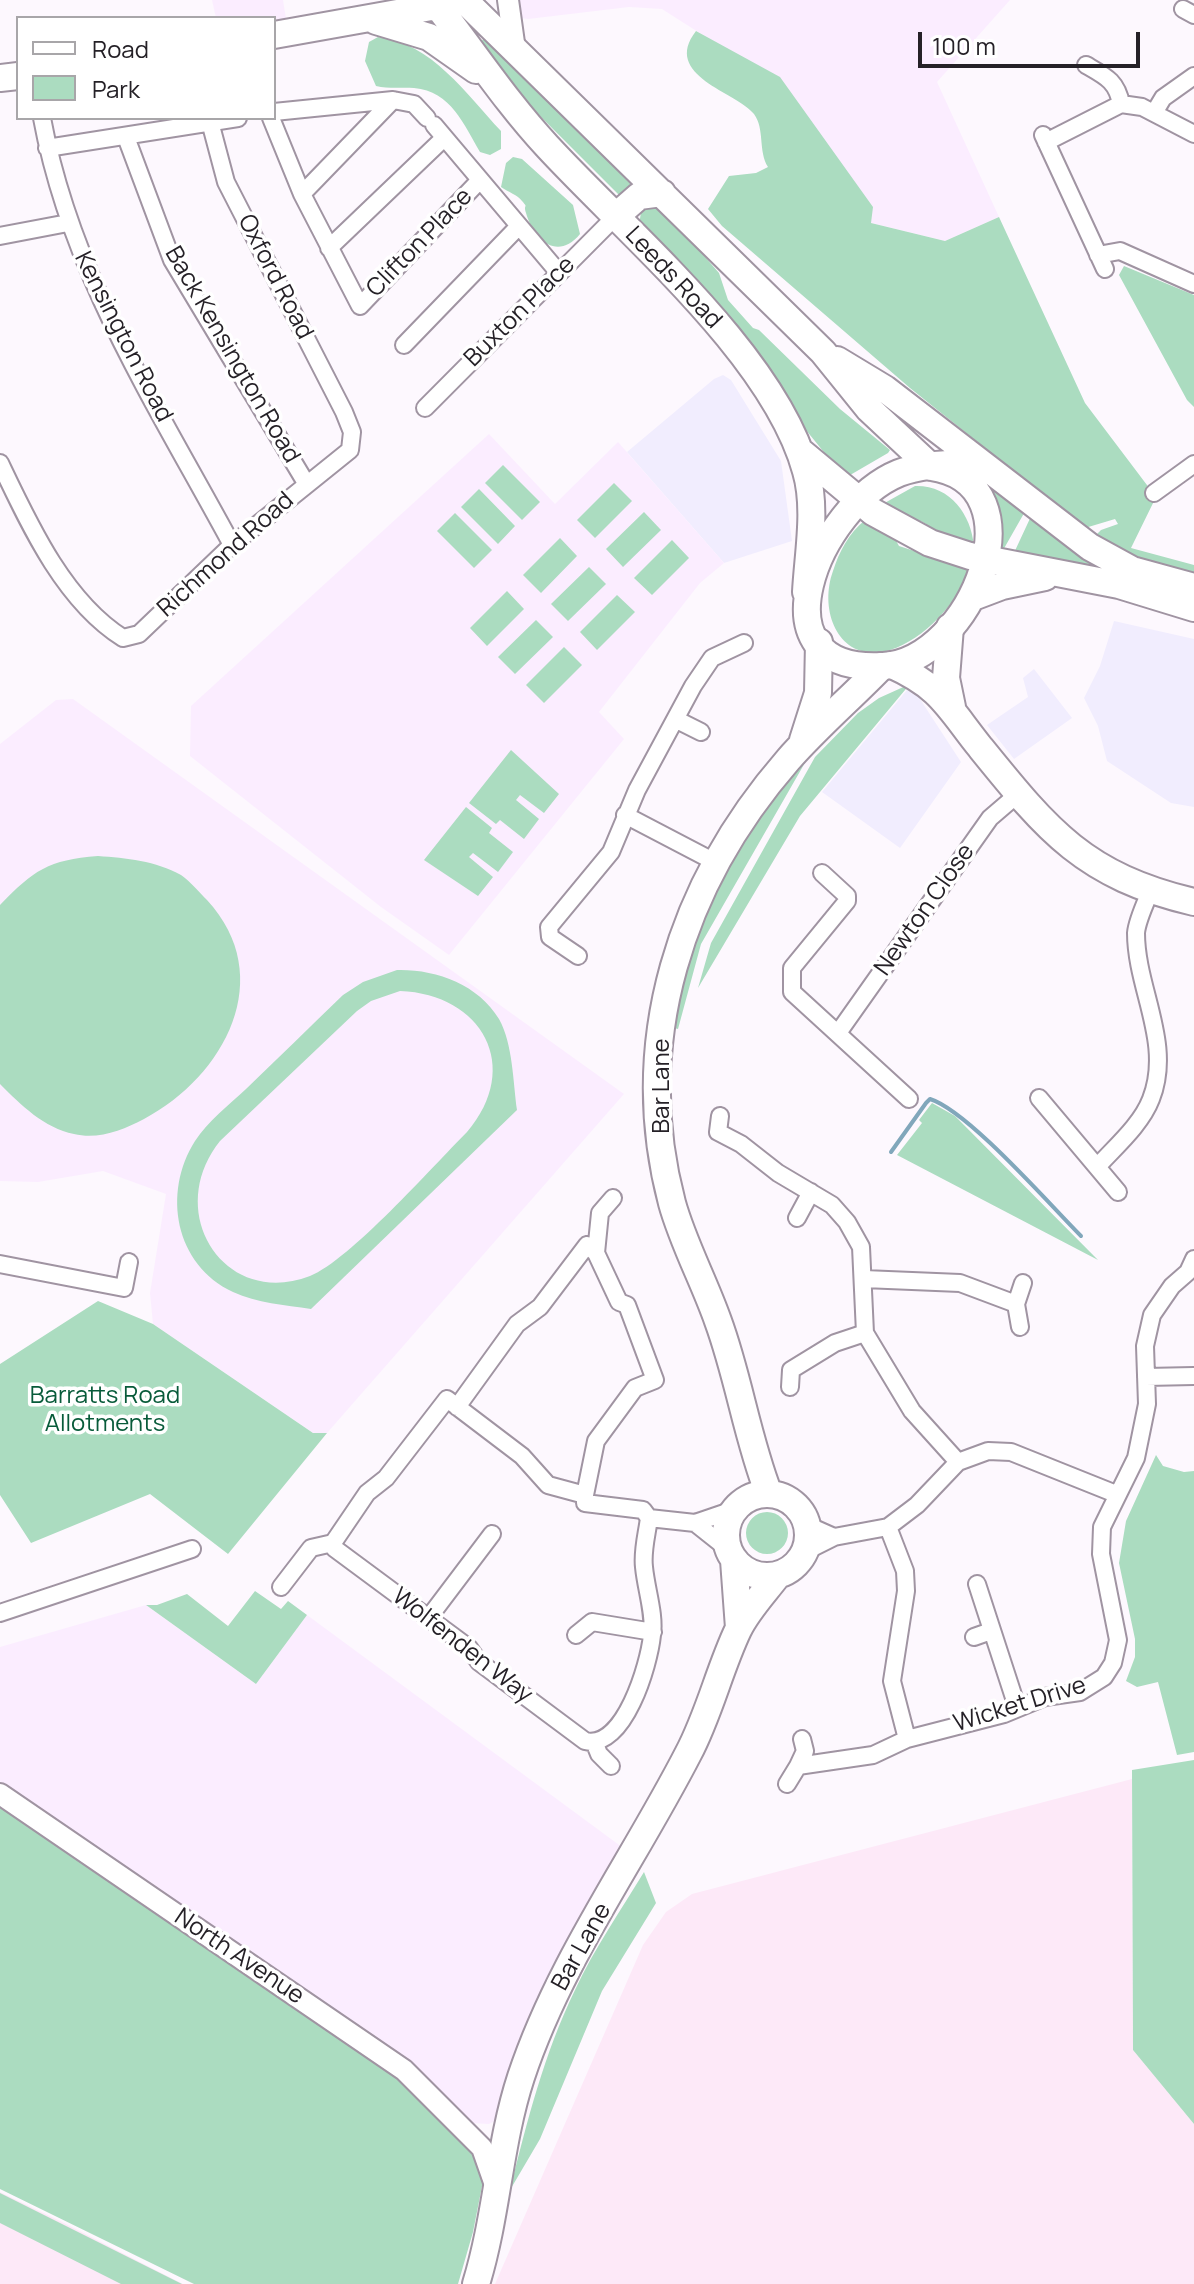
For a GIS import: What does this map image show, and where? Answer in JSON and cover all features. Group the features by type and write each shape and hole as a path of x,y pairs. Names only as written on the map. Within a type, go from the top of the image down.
{"main road":[{"name":"Leeds Road","path":"276,35 465,0 737,271 823,352 869,409 931,467 958,477 977,497 987,529 987,559"},
{"name":"Leeds Road","path":"438,3 497,87 549,149 723,331 771,399 799,449 809,493 806,592 808,619 819,642"},
{"path":"367,19 429,37 497,87"},
{"path":"615,217 639,196 662,193"},
{"path":"823,352 885,389 976,462 1106,557 1145,575 1194,587"},
{"path":"799,449 859,501 916,537 987,559 1127,587 1194,608"},
{"path":"806,592 823,547 859,501 898,473 976,462"},
{"name":"Bar Lane","path":"769,1494 751,1448 740,1384 672,1203 658,1105 661,1033 672,971 689,914 715,862 764,790 800,747 887,666 925,649 950,627 973,597 987,559"},
{"path":"973,597 1009,584 1065,574"},
{"path":"950,627 946,678 954,714"},
{"path":"819,642 843,659 887,666 928,683 1018,794 1066,845 1100,867 1150,892 1194,902"},
{"name":"Bar Lane","path":"800,747 814,714 820,677 819,642"},
{"name":"Bar Lane","path":"739,1506 751,1448"},
{"path":"769,1494 794,1504 806,1538 793,1567 777,1576 753,1574 732,1555 727,1527 739,1506 769,1494"},
{"name":"Bar Lane","path":"732,1555 739,1628"},
{"name":"Bar Lane","path":"476,2284 491,2236 520,2079 542,2020 580,1945 635,1856 691,1750 739,1628 777,1576"}],"street":[{"path":"508,0 515,50"},
{"path":"1086,65 1118,88 1121,104"},
{"path":"1154,113 1163,98 1194,76"},
{"path":"302,194 393,100"},
{"path":"276,112 393,100 414,104 559,273"},
{"path":"1194,134 1154,113 1121,104 1044,138 1102,262 1120,251 1194,284"},
{"name":"Kensington Road","path":"42,120 68,223 96,293 232,545"},
{"path":"272,120 302,194 329,248 435,127"},
{"path":"47,148 209,121"},
{"name":"Oxford Road","path":"209,121 226,182 352,432"},
{"name":"Back Kensington Road","path":"126,137 172,260 306,483"},
{"name":"Clifton Place","path":"329,248 360,306 480,180"},
{"name":"Buxton Place","path":"425,408 615,217"},
{"path":"0,236 68,223"},
{"path":"404,345 519,226"},
{"name":"Richmond Road","path":"0,463 45,554 106,628 123,638 139,634 232,545 350,450 352,432"},
{"path":"1154,493 1194,464"},
{"path":"578,956 550,937 549,927 611,852 625,815 693,686 712,658 744,643"},
{"path":"677,720 701,732"},
{"name":"Newton Close","path":"838,1033 990,818 1018,794"},
{"path":"625,815 715,862"},
{"path":"822,873 847,896 847,901 792,968 791,988 797,998 909,1099"},
{"path":"1097,1167 1135,1126 1151,1100 1157,1074 1157,1043 1136,932 1150,892"},
{"path":"1039,1098 1118,1192"},
{"path":"720,1116 718,1132 832,1205 847,1222 861,1247 865,1333 912,1411 958,1462"},
{"path":"797,1218 811,1192"},
{"path":"596,1253 600,1213 613,1198"},
{"path":"457,1407 517,1324 540,1307 587,1245 596,1253 619,1302 627,1305 655,1380 635,1388 596,1441 585,1495 585,1503 643,1510 649,1518 643,1563 653,1632 646,1671 625,1716 605,1739 595,1744"},
{"name":"Wicket Drive","path":"798,1766 873,1755 907,1739 1004,1714 1045,1697 1080,1692 1104,1677 1113,1663 1118,1640 1101,1554 1102,1527 1136,1458 1147,1404 1145,1346 1152,1315 1172,1286 1188,1272 1194,1259"},
{"path":"0,1264 124,1288 129,1262"},
{"path":"864,1279 960,1283 1016,1304"},
{"path":"1020,1327 1016,1304 1023,1283"},
{"path":"790,1387 791,1370 835,1343 865,1333"},
{"path":"1146,1377 1194,1376"},
{"path":"281,1587 311,1548 333,1543 367,1493 386,1478 447,1399 522,1456 548,1485 585,1495"},
{"path":"806,1538 834,1537 888,1527 936,1488 958,1462 988,1451 1011,1452 1116,1494"},
{"path":"649,1518 695,1523 739,1506"},
{"path":"695,1523 732,1555"},
{"path":"888,1527 905,1571 906,1591 892,1681 907,1739"},
{"path":"430,1616 492,1534"},
{"path":"806,1538 834,1537"},
{"name":"Wolfenden Way","path":"333,1543 334,1548 430,1616 469,1648 479,1662 585,1741 595,1744 599,1754 611,1766"},
{"path":"0,1613 192,1549"},
{"path":"977,1584 1017,1707"},
{"path":"576,1635 592,1622 653,1632"},
{"path":"974,1637 991,1631"},
{"path":"787,1784 805,1751 802,1739"},
{"name":"North Avenue","path":"0,1794 404,2070 468,2131 488,2158 497,2194"},
{"path":"468,2131 490,2136 509,2130"}],"shaded area":[{"path":"212,0 283,0 287,25 276,27 276,16 216,16"},
{"path":"514,0 1010,0 937,82 999,217 945,241 871,223 709,39 662,9 629,7 528,19 514,17"},
{"path":"723,375 731,380 781,461 792,541 724,563 627,452 714,379"},
{"path":"489,434 555,504 618,442 724,563 700,583 599,712 624,739 449,955 381,907 190,756 191,706"},
{"path":"1114,621 1194,639 1194,807 1171,803 1107,761 1098,726 1084,698 1100,666"},
{"path":"1034,669 1072,718 1014,759 987,725 1028,697 1023,678"},
{"path":"907,690 918,696 961,762 900,848 822,792"},
{"path":"73,699 624,1094 327,1433 313,1433 153,1324 150,1293 166,1194 103,1171 38,1182 0,1181 0,744 56,700"},
{"path":"146,1605 256,1684 307,1615 630,1853 570,1937 534,2015 502,2117 489,2124 470,2123 6,1789 0,1781 0,1647"},
{"path":"1132,1779 1133,2050 1194,2124 1194,2284 495,2284 643,1945 666,1912 692,1894"},
{"path":"0,2192 60,2221 183,2284 0,2284"}],"green space":[{"path":"696,31 780,77 873,207 871,223 945,241 999,217 1085,403 1156,497 1131,548 1194,565 1194,574 1141,559 1095,536 1101,530 1118,524 1115,519 1085,528 910,388 722,226 708,209 729,176 756,173 768,167 754,114 706,81 694,71 688,60 688,47"},
{"path":"378,37 415,49 447,72 501,131 501,149 490,155 480,152 455,111 438,95 414,88 376,86 365,61 369,42"},
{"path":"485,37 643,185 620,196 531,107 478,45"},
{"path":"513,157 522,159 573,205 580,234 572,242 555,247 541,239 530,223 524,203 501,187 506,163"},
{"path":"642,206 661,206 719,273 728,300 753,328 759,330 840,409 890,450 888,453 845,478 639,225"},
{"path":"1124,266 1194,295 1194,407 1187,400 1119,275"},
{"path":"503,465 540,502 522,520 485,483"},
{"path":"980,481 990,481 1027,508 1002,552 992,545"},
{"path":"614,483 632,501 595,538 577,520"},
{"path":"915,486 939,490 956,504 968,523 974,546 937,536 926,524 912,519 901,520 881,505"},
{"path":"479,489 515,526 498,544 461,507"},
{"path":"644,512 661,530 623,567 606,549"},
{"path":"1033,512 1194,589 1013,555"},
{"path":"455,513 492,550 474,568 437,531"},
{"path":"865,520 894,537 899,546 970,569 948,607 927,629 903,645 873,653 858,650 837,632 829,603 829,587 838,557 849,537"},
{"path":"560,538 577,556 541,593 523,575"},
{"path":"672,540 689,558 652,595 634,578"},
{"path":"589,567 606,584 568,621 551,604"},
{"path":"507,591 524,609 487,646 470,628"},
{"path":"617,595 635,612 597,650 580,632"},
{"path":"536,620 553,637 515,674 498,657"},
{"path":"564,647 582,665 544,703 526,685"},
{"path":"910,684 800,816 698,988 711,943 815,757 858,713 879,698"},
{"path":"814,747 701,944 678,1029 674,1028 697,920 745,830"},
{"path":"511,750 559,794 544,813 520,795 516,800 539,819 524,839 500,820 496,824 469,803"},
{"path":"466,807 492,828 489,833 513,852 498,872 473,853 469,857 493,877 478,896 424,860"},
{"path":"98,856 151,863 181,875 192,884 228,930 238,961 240,992 232,1022 218,1051 198,1077 173,1100 128,1127 83,1136 43,1121 0,1084 0,905 43,869 66,860"},
{"path":"397,970 411,970 454,981 480,996 504,1029 510,1051 517,1110 311,1309 242,1296 213,1280 187,1246 177,1205 185,1161 195,1141 212,1120 343,995 363,982","holes":["400,991 429,995 453,1005 472,1020 485,1038 492,1060 492,1083 484,1107 467,1132 368,1233 327,1267 310,1276 279,1283 252,1279 229,1267 211,1248 201,1224 198,1197 204,1169 220,1141 371,1001"]},
{"path":"932,1103 955,1116 1098,1260 897,1155 922,1123 919,1120"},
{"name":"Barratts Road Allotments","path":"98,1301 153,1324 313,1433 327,1433 228,1554 150,1494 31,1543 0,1495 0,1364"},
{"path":"1156,1455 1163,1466 1184,1472 1194,1471 1194,1752 1177,1755 1158,1682 1137,1687 1126,1681 1135,1657 1135,1639 1119,1563 1126,1521"},
{"path":"767,1512 782,1518 788,1533 782,1548 767,1554 752,1548 746,1533 752,1518"},
{"path":"255,1591 281,1609 288,1601 307,1615 256,1684 146,1605 157,1605 187,1594 228,1626"},
{"path":"1194,1760 1194,2124 1133,2050 1132,1770"},
{"path":"0,1806 417,2089 476,2151 484,2176 473,2232 458,2284 194,2284 0,2189"},
{"path":"644,1872 656,1903 602,1991 540,2139 510,2190 537,2088 564,2014 591,1960"},
{"path":"0,2193 182,2284 121,2284 0,2223"}],"waterway":[{"path":"891,1152 930,1099 946,1107 986,1139 1081,1236"}]}
